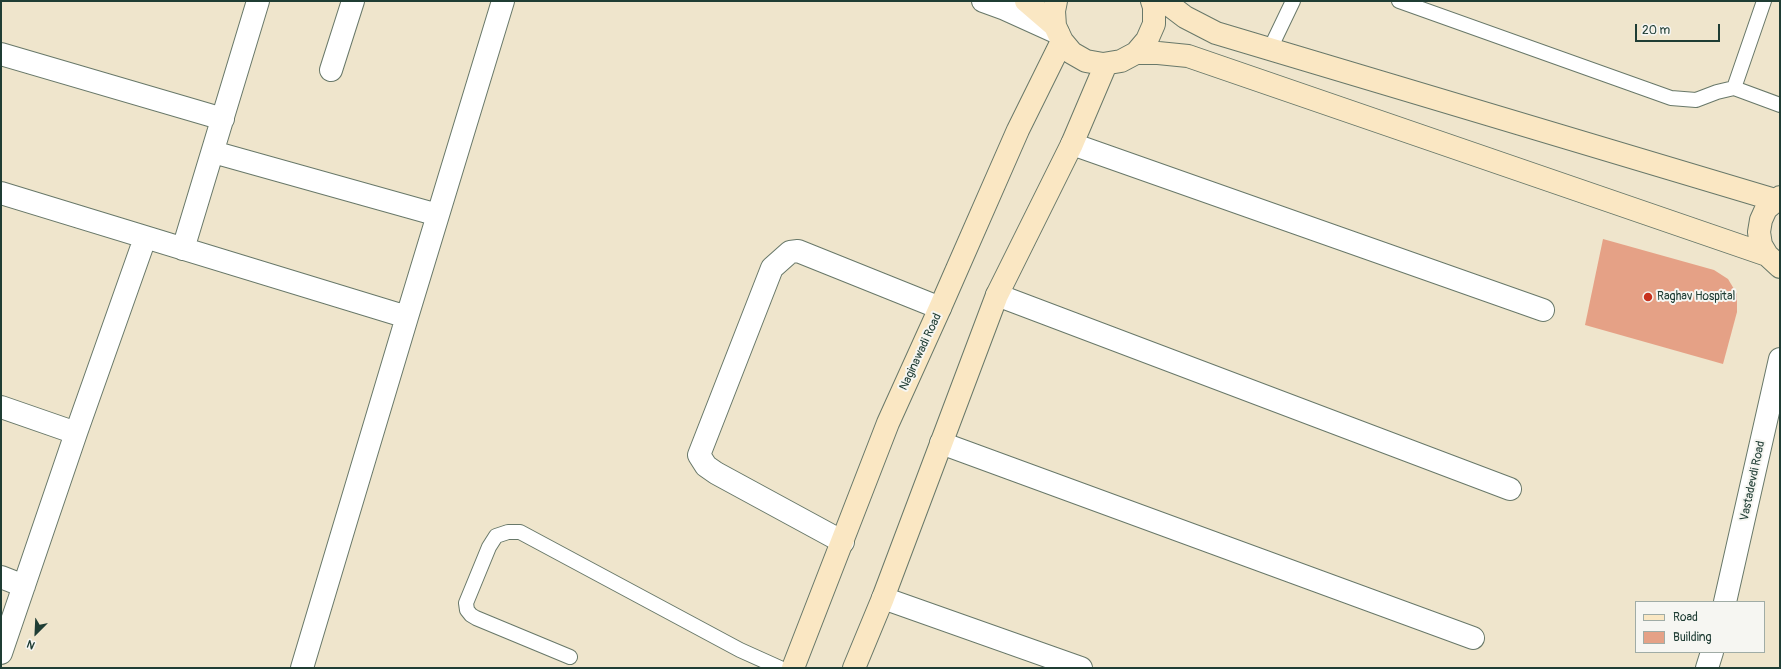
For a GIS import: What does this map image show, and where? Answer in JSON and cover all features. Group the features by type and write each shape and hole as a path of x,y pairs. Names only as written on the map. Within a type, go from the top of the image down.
{"main road":[{"path":"1026,1 1058,33 1072,53 1086,61 1106,64 1120,61 1136,53 1147,40 1154,24 1154,6 1152,1"},
{"path":"1056,1 1054,11 1058,33"},
{"path":"1164,1 1185,17 1216,33 1778,199"},
{"name":"Naginawadi Road","path":"793,668 888,423 1018,130 1058,33"},
{"path":"1136,53 1158,53 1188,56 1773,261"},
{"path":"854,668 883,598 997,295 1072,144 1106,64"},
{"path":"1773,261 1761,244 1759,232 1761,220 1766,209 1778,199"}],"street":[{"path":"183,249 258,1"},
{"path":"330,70 352,1"},
{"path":"302,668 406,317 503,1"},
{"path":"983,1 1005,9 1058,33"},
{"path":"1,54 223,119"},
{"path":"1072,144 1543,310"},
{"path":"213,152 438,215"},
{"path":"1,193 406,317"},
{"path":"1,652 145,238"},
{"path":"843,542 716,473 706,466 699,455 772,268 790,252 798,251 940,308"},
{"path":"997,295 1510,489"},
{"name":"Vastadevdi Road","path":"1725,601 1780,359"},
{"path":"1,407 76,433"},
{"path":"941,443 1473,638"},
{"path":"1,577 24,586"},
{"path":"883,598 1080,668"},
{"path":"1707,668 1712,653"}],"lane":[{"path":"1270,49 1293,1"},
{"path":"1397,1 1670,98 1696,100 1717,92 1734,88 1780,105"},
{"path":"1734,88 1764,1"},
{"path":"570,657 476,618 467,610 466,603 489,547 496,536 508,532 520,532 740,650 780,668"}],"building":[{"path":"1603,239 1714,270 1728,279 1737,294 1737,312 1723,364 1585,325"}],"place":[{"name":"Raghav Hospital","path":"1648,297"}]}
